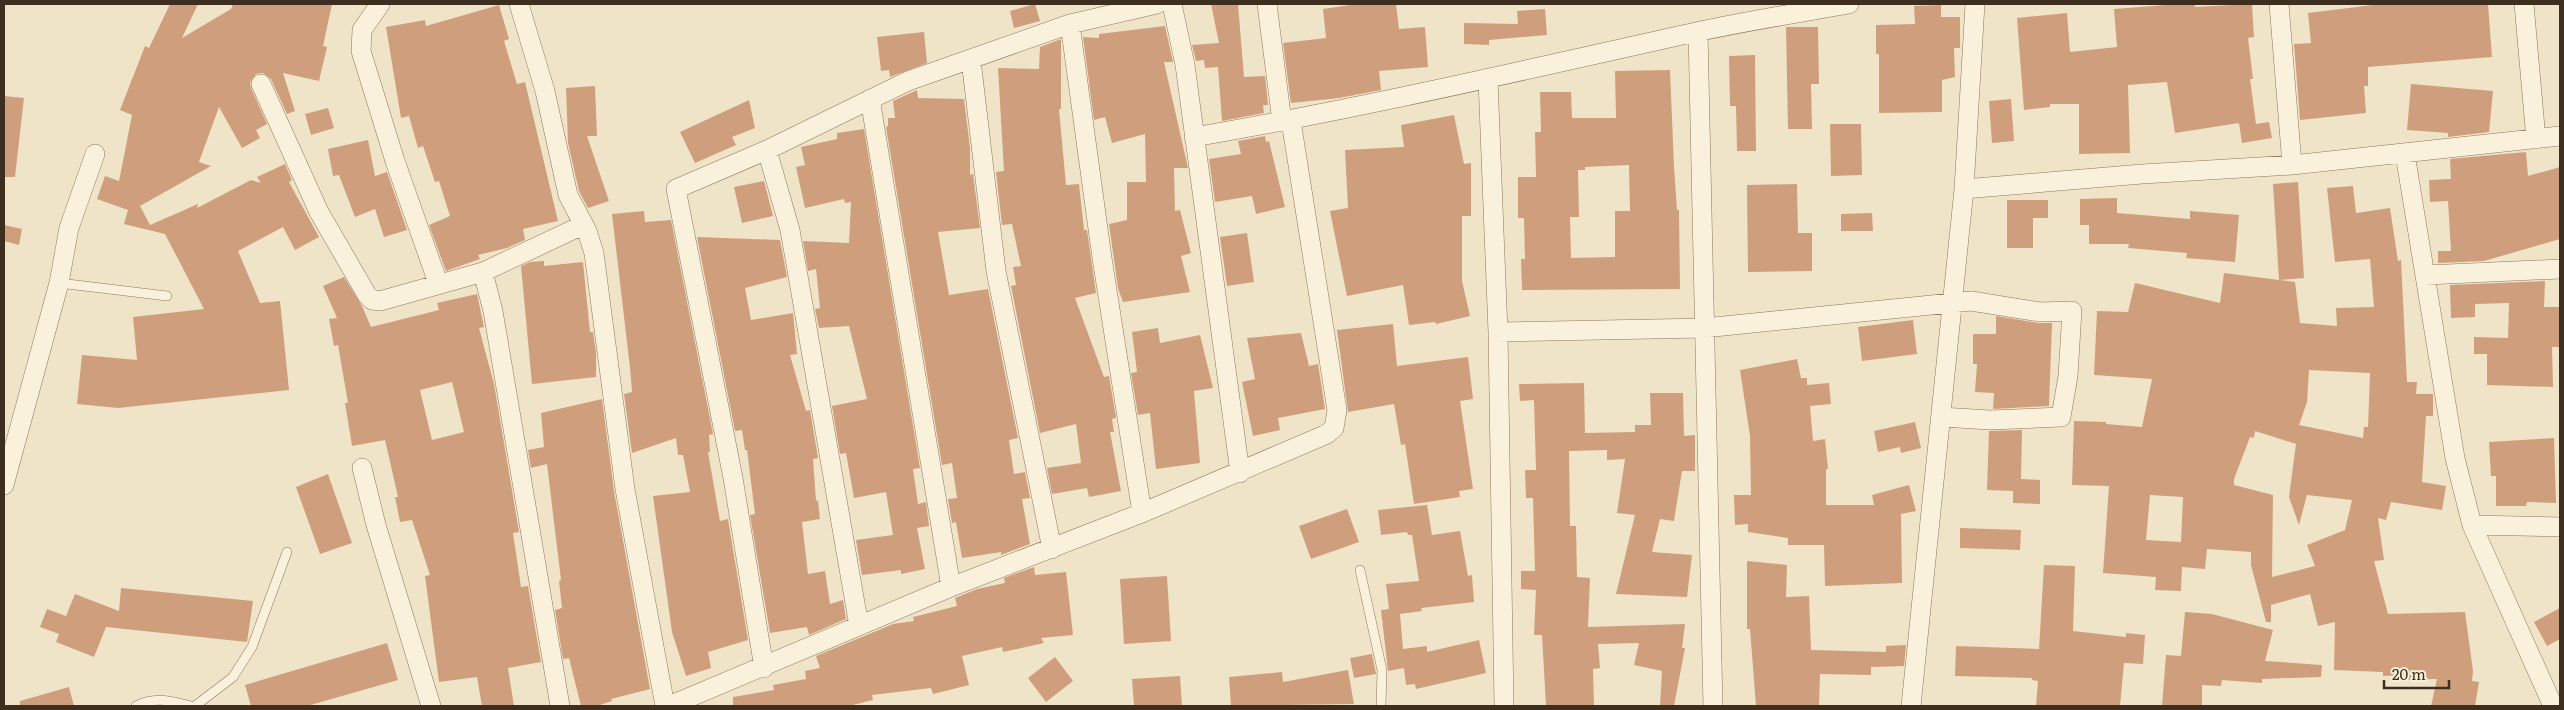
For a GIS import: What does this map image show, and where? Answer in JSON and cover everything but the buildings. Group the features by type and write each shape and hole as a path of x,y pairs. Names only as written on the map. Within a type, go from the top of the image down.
{"street":[{"path":"380,4 362,30 361,51 395,161 438,283"},
{"path":"520,4 545,91 568,196 583,225 594,253 625,489 667,706 764,668 951,588 1052,550 1142,513 1327,434 1334,428 1337,420 1267,4"},
{"path":"764,668 733,478 676,189 767,150 908,81 1070,24 1157,4"},
{"path":"1172,4 1185,65 1240,472"},
{"path":"1194,137 1287,121 1488,80 1698,32 1848,4"},
{"path":"1911,706 1964,189 1975,4"},
{"path":"2279,4 2292,165"},
{"path":"2524,4 2536,139"},
{"path":"1070,24 1102,258 1142,513"},
{"path":"1698,32 1713,706"},
{"path":"971,60 996,271 1052,550"},
{"path":"1488,80 1498,332 1504,706"},
{"path":"261,84 319,212 367,295 372,300 380,301 438,283 483,272 583,225"},
{"path":"870,99 951,588"},
{"path":"1964,189 2142,174 2292,165 2560,136"},
{"path":"767,150 790,230 859,626"},
{"path":"4,485 59,283 69,228 95,154"},
{"path":"2405,154 2455,458 2472,525 2553,706"},
{"path":"2425,275 2560,269"},
{"path":"483,272 493,311 560,706"},
{"path":"1498,332 1704,328 1971,301 2040,312 2072,311 2068,376 2061,417 1990,420 1941,417"},
{"path":"362,468 376,524 431,706"},
{"path":"2472,525 2560,527"}],"lane":[{"path":"59,283 167,296"},
{"path":"195,706 233,677 252,647 287,552"},
{"path":"1360,570 1382,670 1381,706"},
{"path":"136,706 149,701 165,699 191,706"}]}
